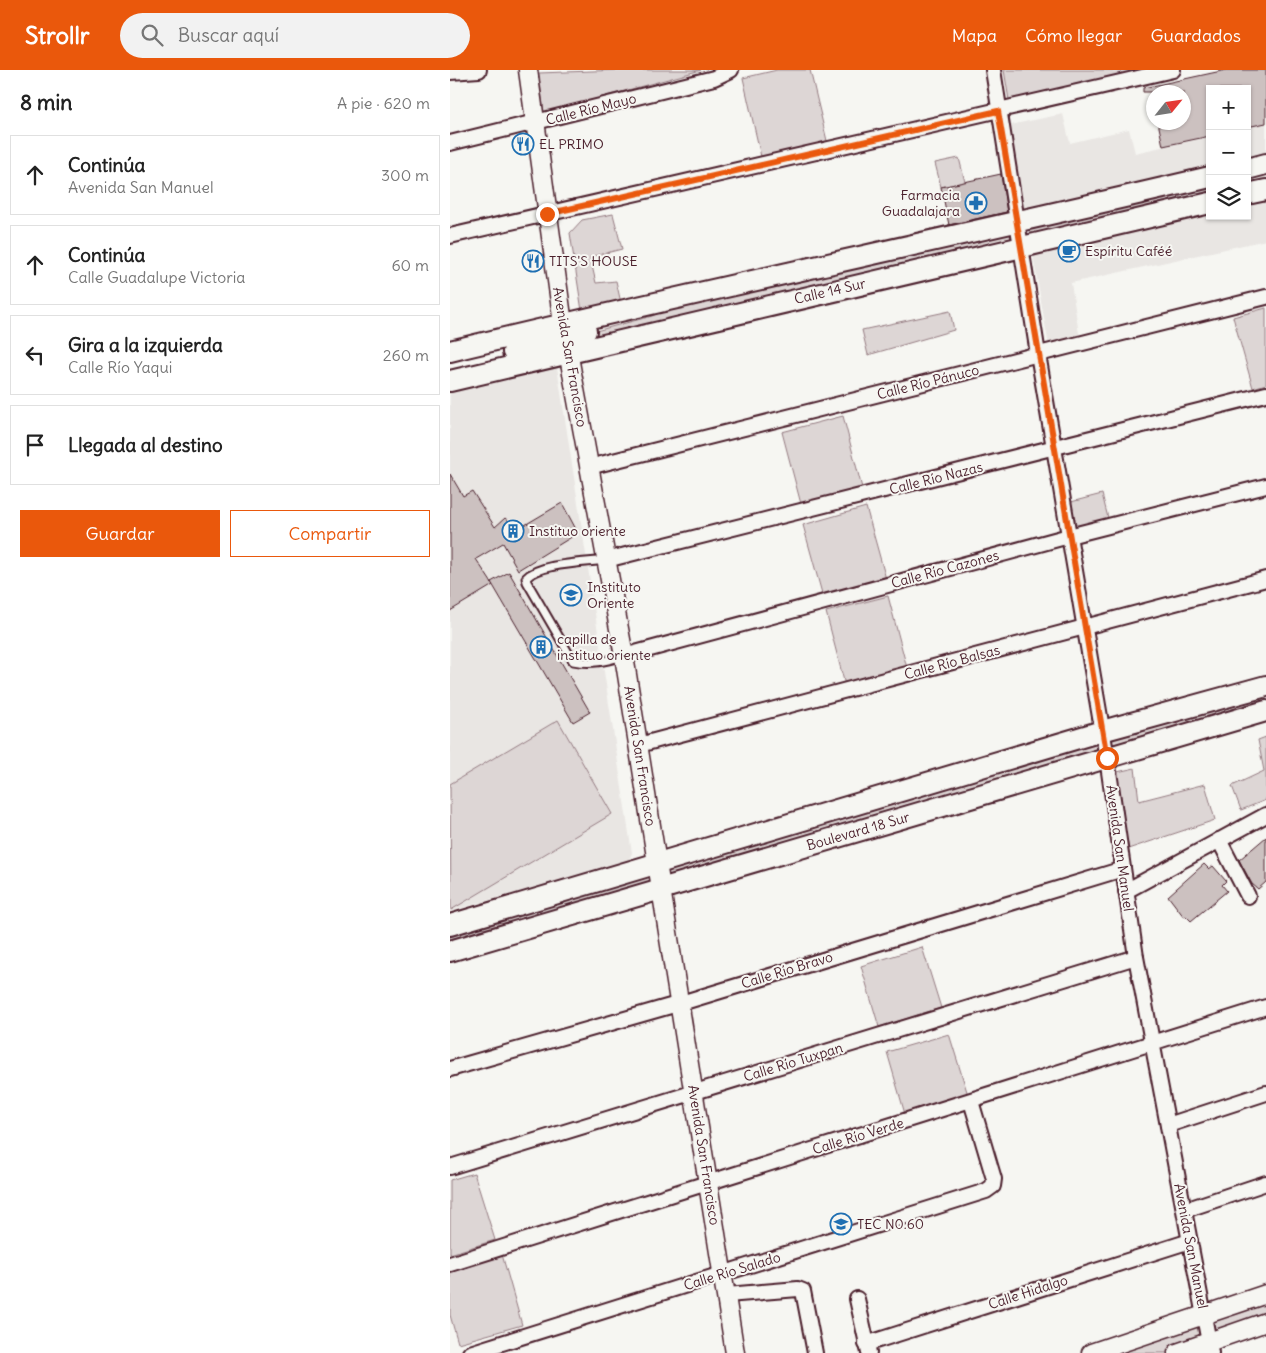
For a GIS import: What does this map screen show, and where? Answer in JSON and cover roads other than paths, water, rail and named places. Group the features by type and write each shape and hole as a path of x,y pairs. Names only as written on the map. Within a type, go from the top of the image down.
{"main road":[{"path":"1251,167 1266,164"},
{"name":"Calle 14 Sur","path":"454,380 673,298 1017,223 1206,178"},
{"path":"1251,193 1266,190"},
{"name":"Calle 14 Sur","path":"450,351 565,338 1021,247 1206,204"},
{"name":"Boulevard 18 Sur","path":"450,925 1102,731 1266,686"},
{"path":"1221,699 1228,723"},
{"name":"Boulevard 18 Sur","path":"450,952 1266,711"},
{"path":"1165,714 1173,739"}],"street":[{"path":"450,72 479,70"},
{"name":"Avenida San Francisco","path":"528,70 565,338 639,745 656,864 680,1002 735,1353"},
{"name":"Calle Río Mayo","path":"450,143 534,124 714,78 731,70"},
{"name":"Avenida San Manuel","path":"993,70 1038,354 1107,758 1136,957 1211,1347"},
{"path":"450,236 1173,70"},
{"name":"Calle Río Pánuco","path":"589,467 1266,297"},
{"name":"Calle Río Nazas","path":"606,560 1266,394"},
{"name":"Calle Río Cazones","path":"624,656 1069,536 1266,486"},
{"name":"Calle Río Balsas","path":"639,745 1266,579"},
{"path":"1126,890 1266,815"},
{"path":"1219,840 1248,896"},
{"name":"Calle Río Bravo","path":"450,1069 1123,869"},
{"name":"Calle Río Tuxpan","path":"450,1166 1136,957"},
{"name":"Calle Río Verde","path":"450,1264 1266,1007"},
{"path":"1168,1125 1266,1094"},
{"name":"Calle Río Salado","path":"470,1353 986,1191 993,1186 994,1179 971,1101"},
{"path":"1185,1210 1266,1183"},
{"name":"Calle Hidalgo","path":"868,1348 1190,1242"},
{"path":"727,1295 798,1289 803,1291 815,1353"},
{"path":"1092,1353 1266,1294"},
{"path":"857,1299 868,1348"},
{"path":"1177,1353 1211,1347 1266,1322"}],"lane":[{"path":"606,560 559,566 531,572 526,578 573,661 585,664 624,656"}],"place":[{"name":"EL PRIMO","path":"523,144"},
{"name":"Farmacia Guadalajara","path":"976,203"},
{"name":"Espíritu Caféé","path":"1069,251"},
{"name":"TITS'S HOUSE","path":"533,261"},
{"name":"Instituo oriente","path":"513,531"},
{"name":"Instituto Oriente","path":"571,595"},
{"name":"capilla de instituo oriente","path":"541,647"},
{"name":"TEC N0.60","path":"841,1224"}]}
